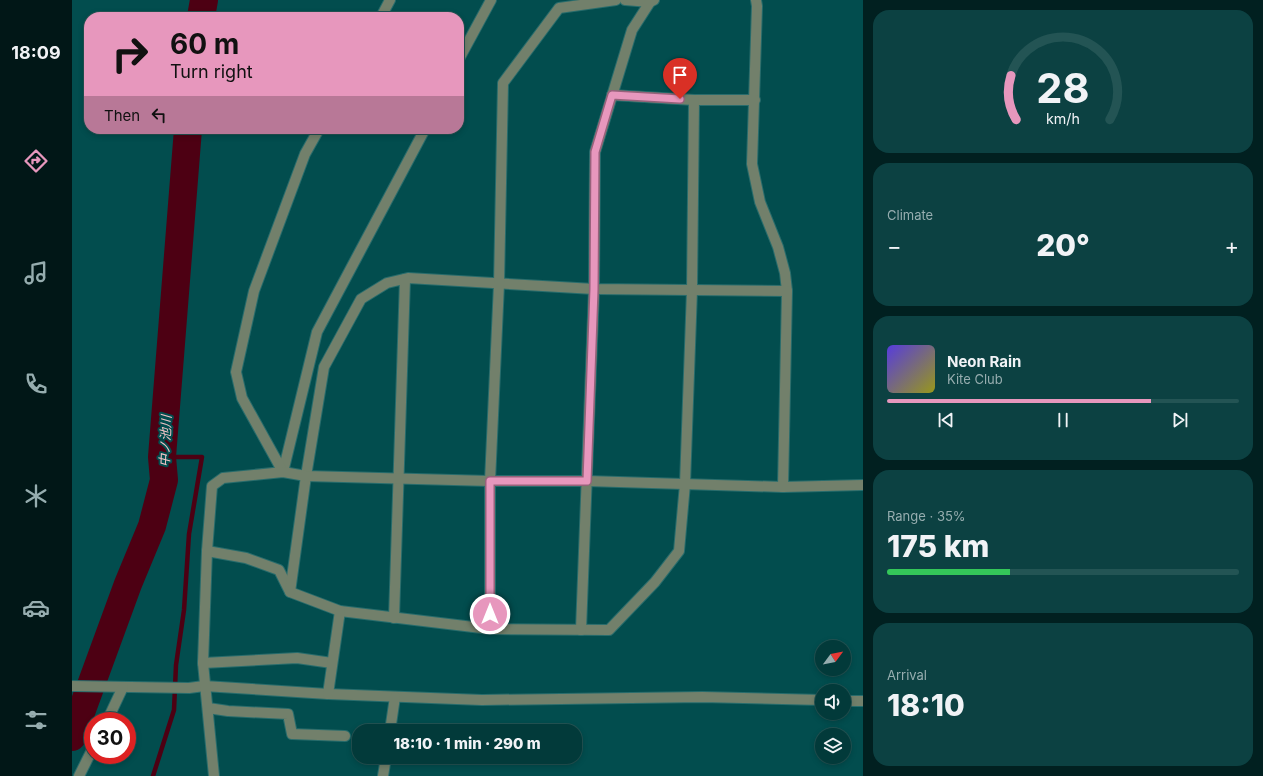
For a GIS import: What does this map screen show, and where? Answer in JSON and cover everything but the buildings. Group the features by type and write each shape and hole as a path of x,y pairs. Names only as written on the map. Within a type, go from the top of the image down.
{"street":[{"path":"384,12 390,0"},
{"path":"464,50 491,0"},
{"path":"490,629 490,481 499,284 503,83 559,8 616,0"},
{"path":"625,0 652,1"},
{"path":"756,0 755,100 752,164 760,202 778,247 785,273 787,291 783,487"},
{"path":"581,630 594,289 595,152 632,30 652,1"},
{"path":"612,95 694,100 755,100"},
{"path":"206,551 246,558 279,570 290,592 340,612 490,629 608,630 655,582 679,551 685,484 692,290 694,100"},
{"path":"283,472 242,398 236,372 254,291 305,154 316,134"},
{"path":"283,472 317,332 422,134"},
{"path":"290,592 306,476 324,367 361,299 387,283 408,278 594,289 787,291"},
{"path":"394,618 405,279"},
{"path":"214,776 208,708 204,686 203,663 206,551 212,486 223,478 283,472 306,476 490,481 587,481 783,487 863,485"},
{"path":"328,694 340,612"},
{"path":"203,663 297,658 332,663"},
{"path":"72,686 182,688 204,686 328,694 482,700 702,697 815,700"},
{"path":"109,712 119,687"},
{"path":"391,724 395,697"},
{"path":"851,700 863,701"},
{"path":"208,708 228,711 288,714 292,734 345,736"},
{"path":"79,776 85,764"},
{"path":"383,776 385,764"}],"waterway":[{"name":"中ノ池川","path":"202,12 204,0"},
{"name":"中ノ池川","path":"72,737 128,584 152,526 164,480 162,457 188,134"},
{"path":"153,776 174,710 176,665 184,610 189,534 202,457 162,457"}],"route":[{"path":"490,614 490,481 587,481 594,289 595,152 612,95 680,99"}]}
